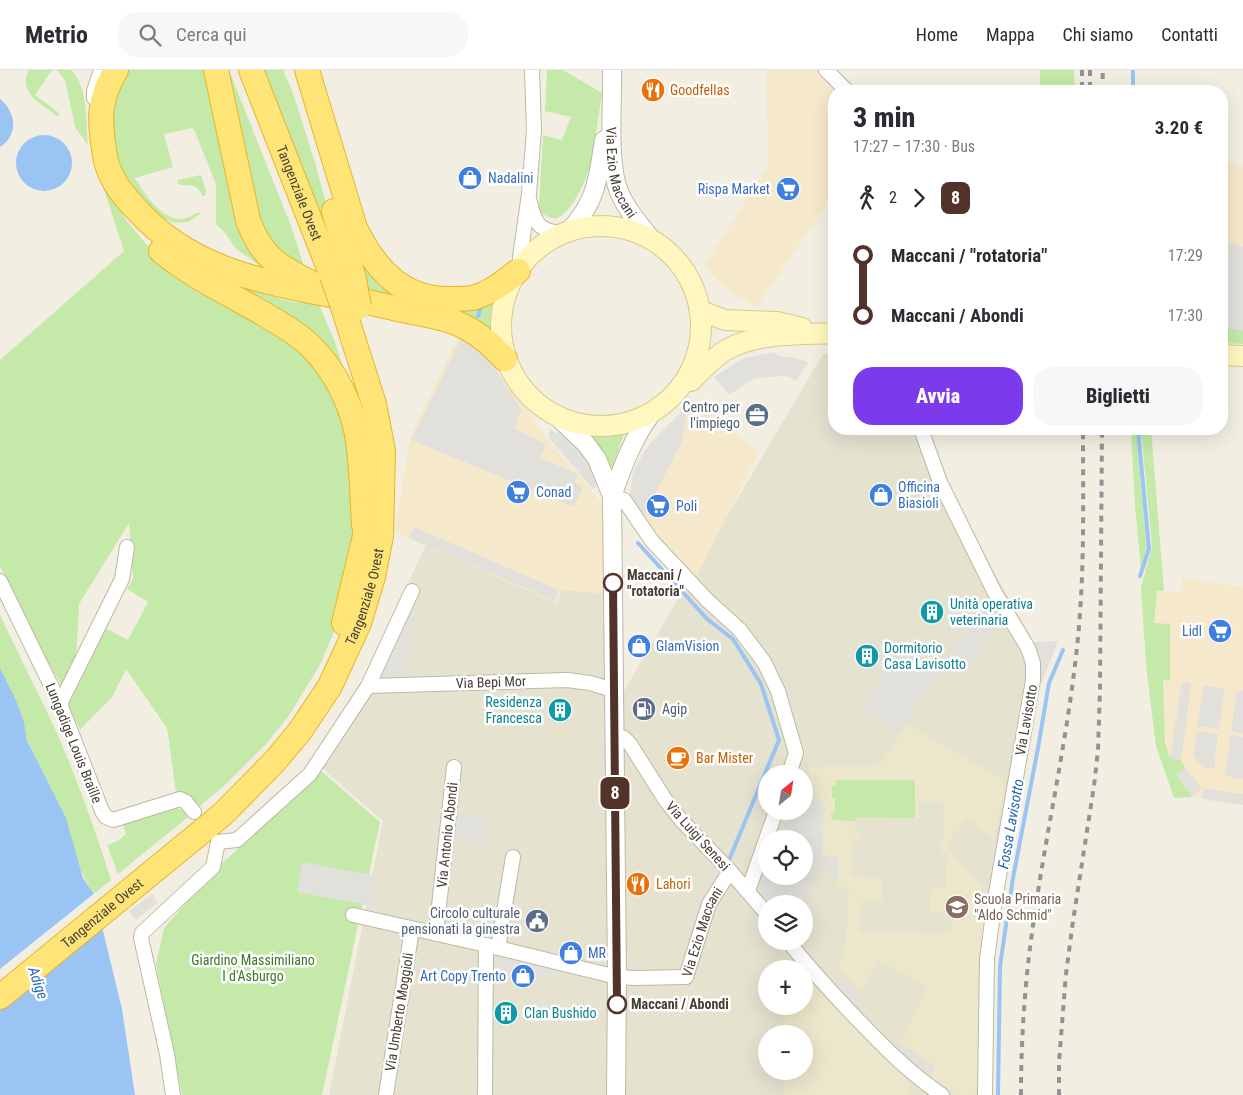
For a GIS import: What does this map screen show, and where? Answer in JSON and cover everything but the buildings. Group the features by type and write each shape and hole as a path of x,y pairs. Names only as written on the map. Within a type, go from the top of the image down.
{"highway":[{"path":"116,70 103,100 100,124 105,158 119,191 137,225 157,247 188,271 278,322 301,338 326,364 341,388 351,412 357,434 364,536"},
{"path":"216,70 248,220 253,234 260,246 274,262 290,272 338,291"},
{"name":"Tangenziale Ovest","path":"0,979 223,814 275,761 300,731 330,686 359,623 373,577 381,536 382,451 374,404 374,373 237,70"},
{"name":"Tangenziale Ovest","path":"0,997 136,878 260,759 291,723 318,683 345,622 364,536 369,473 364,424 348,363 338,291 251,70"},
{"path":"289,70 310,125 338,291"},
{"path":"307,70 355,228 366,251 378,266 412,292 439,299 471,298 495,288 520,269"},
{"path":"119,191 156,229 171,241 204,261 253,279 338,291 426,314 465,327 482,337 505,359"}],"main road":[{"path":"676,394 691,374 695,364 700,346 701,319 694,290 683,269 671,254 652,240 624,227 588,225 566,231 536,250 520,269 509,288 502,312 501,336 505,359 521,387 547,412 561,420 601,427 620,426 634,422 651,414 676,394 724,351 745,342 770,337 828,333"},
{"path":"701,319 777,322 828,332"},
{"path":"1228,355 1243,356"}],"street":[{"path":"101,70 94,91 93,134 98,150 105,158"},
{"path":"520,269 534,130 532,70"},
{"name":"Via Ezio Maccani","path":"612,70 612,158 619,191 630,212 652,240"},
{"path":"826,70 841,85"},
{"name":"Via Ezio Maccani","path":"566,231 585,212 596,186 612,96"},
{"path":"528,194 534,219 538,225 552,232 566,231"},
{"path":"616,1095 625,977 614,735 612,496 624,461 638,432 651,414"},
{"path":"561,420 586,444 597,459 612,496 624,500 652,541 707,600 740,630 764,662 778,691 796,754 792,765"},
{"name":"Via Lavisotto","path":"923,435 940,482 995,593 1028,648 1033,663 1033,680 995,899 987,959 985,1095"},
{"path":"60,704 122,579 127,547"},
{"name":"Lungadige Louis Braille","path":"0,581 60,704 102,812 106,817 113,820 176,799 183,800 194,812"},
{"path":"173,1095 167,1054 141,938 142,932 213,867 218,842 237,840 310,774 368,686 412,591"},
{"name":"Via Bepi Mor","path":"368,686 567,680 590,683 613,690"},
{"name":"Via Luigi Senesi","path":"614,735 624,738 630,744 666,801 682,821 730,870 758,903"},
{"name":"Via Antonio Abondi","path":"436,934 454,767"},
{"path":"748,891 773,820"},
{"path":"485,1095 492,946 513,857"},
{"name":"Via Ezio Maccani","path":"625,977 686,977 709,904 730,870"},
{"path":"353,916 625,977"},
{"name":"Via Umberto Moggioli","path":"386,1095 412,929"},
{"path":"795,950 814,974 907,1070 942,1095"}],"shaded area":[{"path":"766,70 819,70 835,85 828,85 828,203 756,308 720,284 704,266 768,166"},
{"path":"1228,162 1243,167 1243,331 1228,328"},
{"path":"1228,242 1243,247 1243,331 1228,328"},
{"path":"461,330 490,351 509,377 539,429 606,508 604,593 562,590 557,603 394,532 412,431"},
{"path":"463,334 479,342 521,410 515,429 546,444 540,458 578,474 575,483 583,487 574,507 411,440"},
{"path":"774,352 778,356 808,362 796,381 790,377 782,376 755,378 729,395 714,377 744,358"},
{"path":"823,354 828,354 828,435 925,435 995,574 1032,639 995,869 979,1095 329,1095 383,821 321,767 426,545 556,603 562,590 604,593 609,716"},
{"path":"694,399 759,452 697,576 688,573 629,500 633,473 644,452 656,437"},
{"path":"688,405 682,441 643,517 629,500 633,473 644,452 656,437"},
{"path":"562,426 577,440 601,482 593,489 548,437 551,429 556,434"},
{"path":"414,527 559,590 555,601 409,538"},
{"path":"1182,578 1243,587 1243,805 1193,797 1177,775 1165,743 1163,680 1169,681 1170,624 1154,623 1157,591 1180,593"},
{"path":"988,599 1001,618 972,666 953,653"},
{"path":"400,601 417,609 406,676 375,678"},
{"path":"1058,641 1041,685 1038,659 1032,642"},
{"path":"902,645 940,670 898,733 860,708"},
{"path":"1182,682 1191,684 1181,760 1170,758"},
{"path":"1204,686 1225,688 1219,729 1197,726"},
{"path":"1237,691 1243,691 1243,733 1231,731"},
{"name":"Scuola Primaria \"Aldo Schmid\"","path":"907,724 1005,781 994,839 967,819 945,846 986,891 980,958 977,1084 976,1093 973,1095 956,1095 930,1077 935,1066 901,1043 928,986 877,960 862,993 838,968 846,941 849,889 838,885 838,858 822,856 824,809 813,786 813,767 880,765","holes":["915,780 915,818 919,818 919,802 943,802 944,838 940,839 940,853 947,854 946,887 931,887 930,911 951,912 951,934 859,932 860,901 882,902 882,878 851,877 852,838 860,838 860,830 855,829 855,821 832,820 832,813 835,813 835,798 832,786 836,786 836,781"]},
{"path":"1197,731 1218,734 1214,769 1203,768 1193,756"},
{"path":"1231,735 1243,737 1243,779 1225,776"},
{"path":"1185,768 1202,788 1193,797 1176,774"},
{"path":"813,786 824,809 822,856 838,857 838,878 816,869 813,878 813,830 780,830 784,820 813,820"},
{"path":"1204,788 1243,794 1243,805 1202,799"},
{"path":"455,811 489,817 484,846 451,840"},
{"path":"302,862 378,876 373,906 297,892"},
{"path":"761,885 811,885 808,895 763,895 759,890"},
{"path":"152,894 158,903 136,920 129,911"},
{"path":"498,954 531,960 554,969 555,976 535,976 535,970 497,968"},
{"path":"844,980 862,996 857,1009 835,989"},
{"path":"813,983 910,1084 909,1095 784,1095 784,1080 813,1080 813,1025 785,1025 785,1015 813,1015"},
{"path":"901,1043 935,1066 930,1077 898,1053"}],"green space":[{"path":"29,70 52,70 35,95 58,112 59,116 38,102 28,91 26,78"},
{"path":"57,70 71,70 81,85 85,105 88,145 75,127 65,80"},
{"path":"122,70 211,70 274,276 235,248 226,234 216,224 216,184 194,129 164,134 173,167 135,178 146,195 168,216 177,219 202,213 188,222 174,223 149,211 123,184 107,135"},
{"path":"224,70 229,70 291,226 306,273 294,267 258,229"},
{"path":"260,70 283,70 293,93 316,166 346,278"},
{"path":"547,70 563,70 602,93 592,159 587,175 574,202 562,215 555,219 542,214 539,208 543,135 562,140 571,117 545,111"},
{"path":"1040,70 1074,70 1075,85 1040,85"},
{"path":"328,154 381,277 495,297 492,315 492,337 364,292"},
{"path":"201,175 206,191 205,196 202,196 198,188 178,184 177,180"},
{"path":"101,180 112,194 126,220 163,261 298,344 343,407 355,522 339,620 321,663 290,714 266,744 226,784 200,806 188,794 176,792 167,728 126,669 112,697 80,730 68,705 68,700 103,627 128,640 148,602 127,589 133,579 129,523 79,604 76,663 63,688 37,643 0,566 0,360 124,251"},
{"path":"192,261 249,287 282,299 305,302 316,297 335,342 348,383"},
{"path":"1228,328 1243,331 1243,344 1228,343"},
{"path":"624,434 610,474 588,436"},
{"path":"1131,435 1137,435 1147,548 1141,569"},
{"path":"1142,435 1151,435 1164,591 1157,591 1154,623 1170,624 1170,681 1163,680 1165,743 1170,758 1181,760 1185,768 1176,774 1193,797 1174,798 1156,746 1146,665 1141,587 1152,548"},
{"path":"0,615 63,747 99,842 111,880 94,894 79,864 70,831 27,741 24,722 16,700 0,668"},
{"name":"Giardino Massimiliano I d'Asburgo","path":"321,771 380,822 322,1095 182,1095 156,964 164,928 212,873"},
{"path":"836,780 915,780 915,818 855,817 855,821 832,820 831,813 835,812 835,798 832,798 832,786 836,786"},
{"path":"176,808 183,810 188,817 118,874 107,845 118,841 126,834 123,825 166,809"}],"water":[{"path":"0,99 12,117 13,130 6,142 0,147"},
{"path":"44,135 59,140 67,148 72,163 67,178 59,186 44,191 29,186 21,178 16,163 21,148 29,140"},
{"name":"Adige","path":"0,668 16,700 24,722 27,741 66,818 83,878 94,894 122,1009 135,1095 0,1095"}],"pier":[{"path":"96,892 103,922 0,1006 0,969"}],"waterway":[{"name":"Fossa Lavisotto","path":"1133,70 1133,85"},
{"path":"478,316 481,306"},
{"name":"Fossa Lavisotto","path":"1139,435 1149,549 1140,576"},
{"path":"638,543 707,619 733,639 761,684 779,740 729,860"},
{"name":"Fossa Lavisotto","path":"998,1095 1000,966 1013,878 1049,683 1063,650"}],"railway":[{"path":"1082,70 1082,85"},
{"path":"1090,70 1090,85"},
{"path":"1102,85 1103,70"},
{"path":"1021,1095 1023,1021 1030,948 1066,729 1079,628 1083,542 1083,435"},
{"path":"1059,1095 1059,1062 1066,974 1098,750 1102,435"}],"bus line":[{"name":"8","path":"613,583 617,1004"}],"place":[{"name":"Goodfellas","path":"653,90"},
{"name":"Nadalini","path":"470,178"},
{"name":"Rispa Market","path":"788,189"},
{"name":"Centro per l'impiego","path":"757,415"},
{"name":"Conad","path":"518,492"},
{"name":"Officina Biasioli","path":"881,495"},
{"name":"Poli","path":"658,506"},
{"name":"Maccani / \"rotatoria\"","path":"613,583"},
{"name":"Unità operativa veterinaria","path":"932,612"},
{"name":"Lidl","path":"1220,631"},
{"name":"GlamVision","path":"639,646"},
{"name":"Dormitorio Casa Lavisotto","path":"867,656"},
{"name":"Agip","path":"644,709"},
{"name":"Residenza Francesca","path":"560,710"},
{"name":"Bar Mister","path":"678,758"},
{"name":"Lahori","path":"638,884"},
{"name":"Scuola Primaria \"Aldo Schmid\"","path":"957,907"},
{"name":"Circolo culturale pensionati la ginestra","path":"537,921"},
{"name":"MR","path":"571,953"},
{"name":"Art Copy Trento","path":"523,976"},
{"name":"Maccani / Abondi","path":"617,1004"},
{"name":"Clan Bushido","path":"506,1013"}]}
